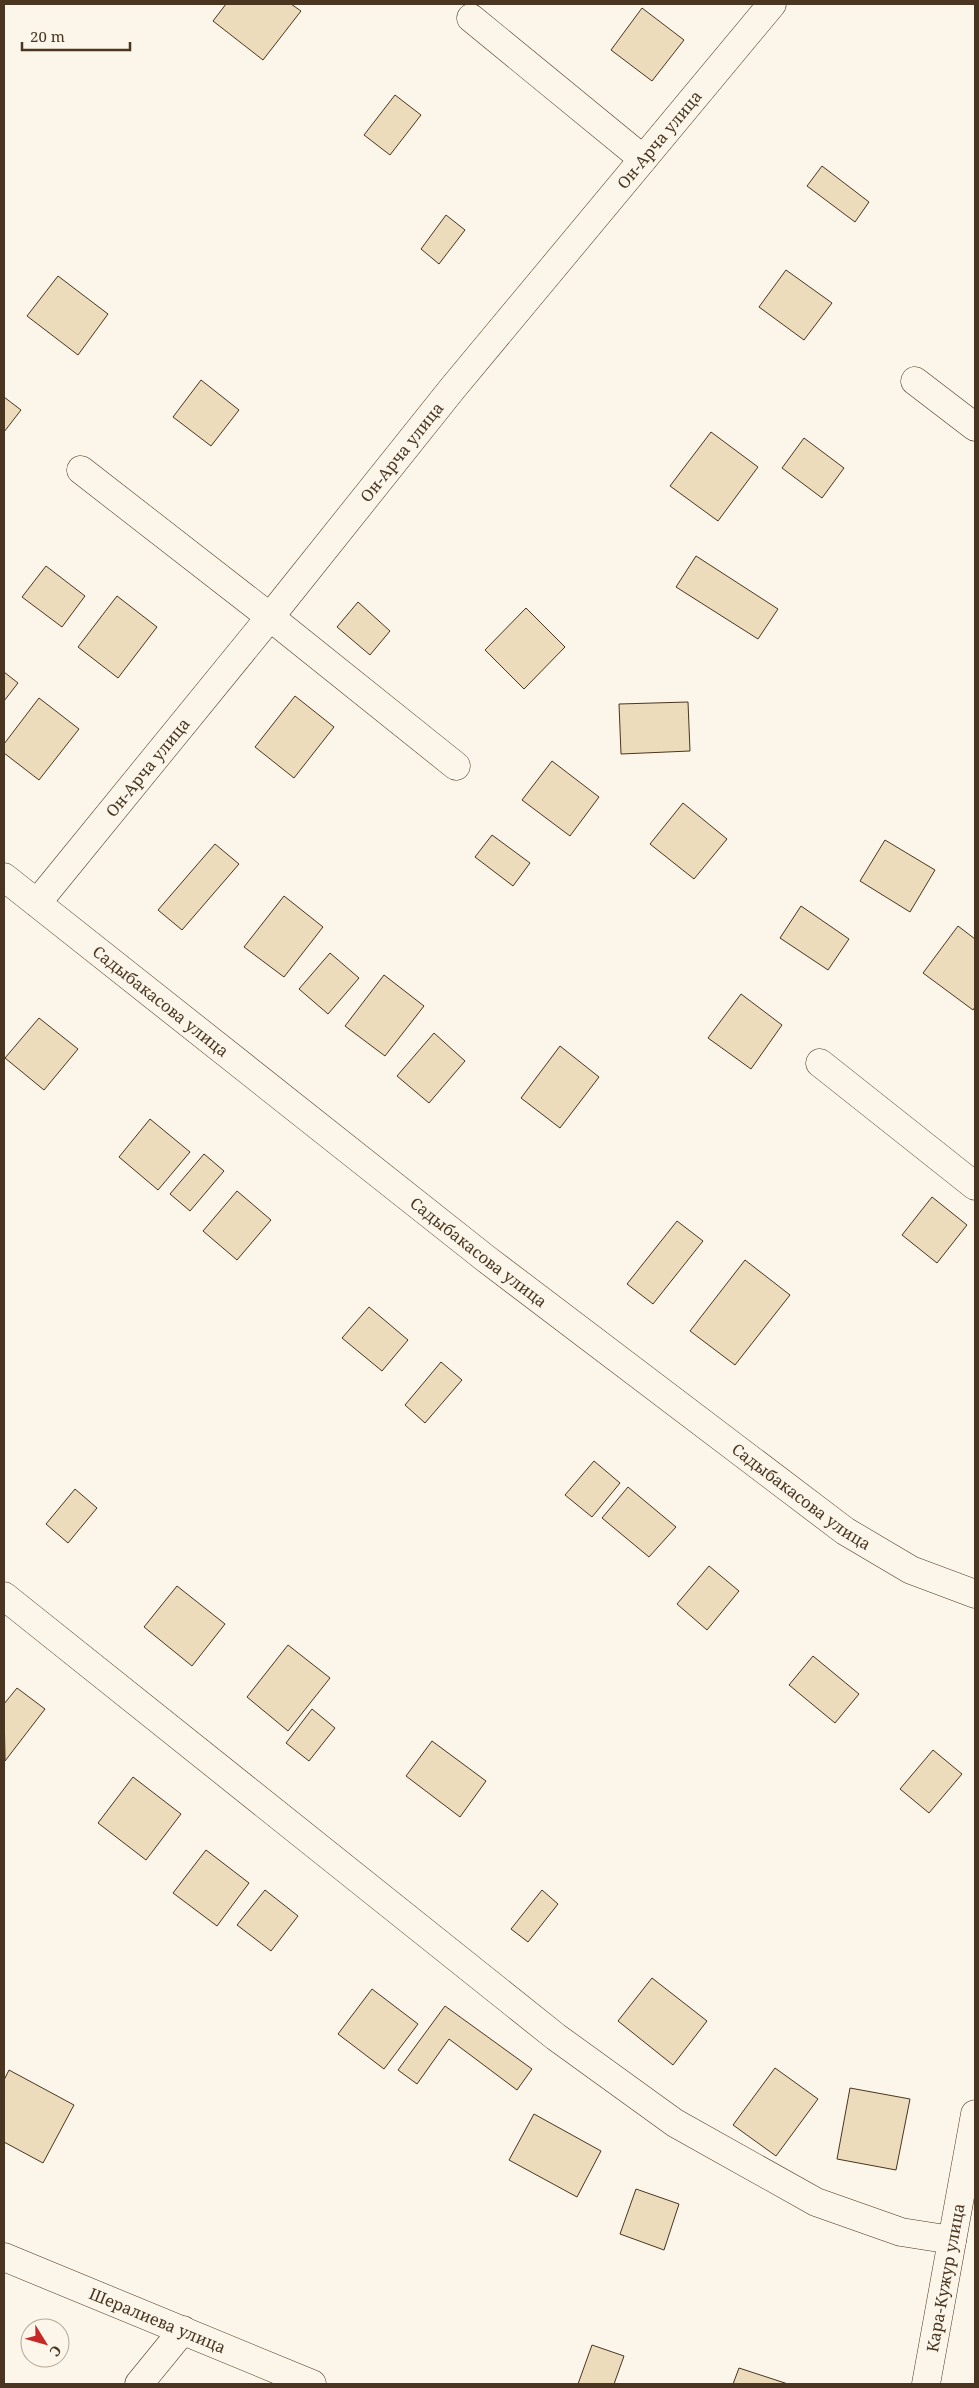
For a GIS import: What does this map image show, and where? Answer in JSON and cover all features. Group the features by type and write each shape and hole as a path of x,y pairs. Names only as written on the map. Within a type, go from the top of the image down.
{"street":[{"name":"Он-Арча улица","path":"37,903 270,617 452,389 772,4"},
{"path":"472,18 642,159"},
{"path":"915,381 975,427"},
{"path":"81,470 270,617 456,766"},
{"name":"Садыбакасова улица","path":"4,877 485,1258 845,1531 911,1570 975,1594"},
{"path":"820,1063 975,1186"},
{"path":"4,1596 556,2037 674,2123 816,2202 901,2232 952,2240"},
{"name":"Кара-Кужур улица","path":"926,2384 975,2114"},
{"name":"Шералиева улица","path":"4,2257 312,2384"},
{"path":"139,2384 183,2330"}],"building":[{"path":"226,4 291,4 301,11 263,60 213,21"},
{"path":"642,8 684,40 652,81 611,50"},
{"path":"395,95 421,115 390,155 364,135"},
{"path":"822,166 869,202 855,222 807,186"},
{"path":"446,215 465,230 439,264 421,249"},
{"path":"786,270 832,303 804,340 759,307"},
{"path":"58,276 108,314 78,355 27,316"},
{"path":"201,380 239,410 211,446 173,417"},
{"path":"4,397 21,410 4,432"},
{"path":"711,432 758,467 718,521 670,486"},
{"path":"804,438 844,468 822,498 782,468"},
{"path":"696,556 778,609 758,639 676,587"},
{"path":"46,566 85,596 62,627 22,597"},
{"path":"117,596 157,627 118,678 78,647"},
{"path":"358,602 390,631 370,655 337,627"},
{"path":"526,608 565,647 524,689 485,650"},
{"path":"4,672 18,683 4,701"},
{"path":"295,696 334,727 294,778 255,747"},
{"path":"39,698 79,729 39,780 4,753 4,744"},
{"path":"688,702 690,751 621,754 619,704"},
{"path":"552,761 599,797 570,836 522,800"},
{"path":"683,803 727,839 694,879 650,844"},
{"path":"492,835 530,863 513,886 475,857"},
{"path":"885,840 935,870 910,912 860,881"},
{"path":"215,844 239,864 182,930 158,910"},
{"path":"284,896 323,927 284,977 244,947"},
{"path":"801,906 849,939 828,970 780,938"},
{"path":"958,926 975,939 975,1007 973,1010 923,973"},
{"path":"330,953 359,978 328,1014 299,989"},
{"path":"384,975 424,1006 385,1056 345,1026"},
{"path":"741,994 782,1025 751,1069 708,1038"},
{"path":"39,1018 78,1049 44,1090 5,1058"},
{"path":"434,1033 465,1061 429,1103 397,1076"},
{"path":"560,1046 599,1077 560,1128 521,1098"},
{"path":"150,1119 190,1152 158,1190 119,1157"},
{"path":"204,1154 224,1171 190,1211 170,1194"},
{"path":"237,1191 271,1220 237,1260 203,1231"},
{"path":"932,1197 967,1225 937,1263 902,1235"},
{"path":"677,1221 703,1241 653,1304 627,1284"},
{"path":"745,1260 790,1295 735,1365 690,1331"},
{"path":"369,1307 408,1340 382,1371 342,1338"},
{"path":"441,1362 462,1380 425,1423 405,1405"},
{"path":"594,1461 620,1483 592,1517 565,1495"},
{"path":"628,1487 676,1527 649,1557 602,1518"},
{"path":"75,1489 97,1508 68,1543 46,1524"},
{"path":"709,1566 739,1591 707,1630 677,1604"},
{"path":"177,1586 225,1624 192,1666 144,1627"},
{"path":"288,1645 330,1678 288,1731 247,1697"},
{"path":"813,1656 859,1694 835,1723 789,1685"},
{"path":"17,1688 45,1709 5,1761 4,1704"},
{"path":"312,1709 335,1728 309,1761 286,1743"},
{"path":"432,1741 486,1781 460,1817 406,1776"},
{"path":"933,1750 962,1774 929,1813 900,1789"},
{"path":"133,1777 181,1814 146,1860 98,1823"},
{"path":"206,1850 249,1883 217,1926 173,1893"},
{"path":"265,1890 298,1916 271,1951 237,1925"},
{"path":"542,1890 558,1904 528,1942 511,1929"},
{"path":"652,1978 707,2021 673,2065 618,2021"},
{"path":"372,1989 418,2024 384,2069 338,2034"},
{"path":"445,2006 532,2069 517,2090 449,2039 417,2084 398,2070"},
{"path":"775,2068 818,2099 776,2156 733,2125"},
{"path":"9,2070 74,2105 43,2163 4,2142 4,2080"},
{"path":"850,2088 910,2099 896,2170 837,2159"},
{"path":"534,2114 601,2151 577,2197 509,2160"},
{"path":"636,2189 679,2204 664,2250 620,2234"},
{"path":"592,2345 624,2356 614,2384 578,2384"},
{"path":"739,2368 788,2384 733,2384"}]}
